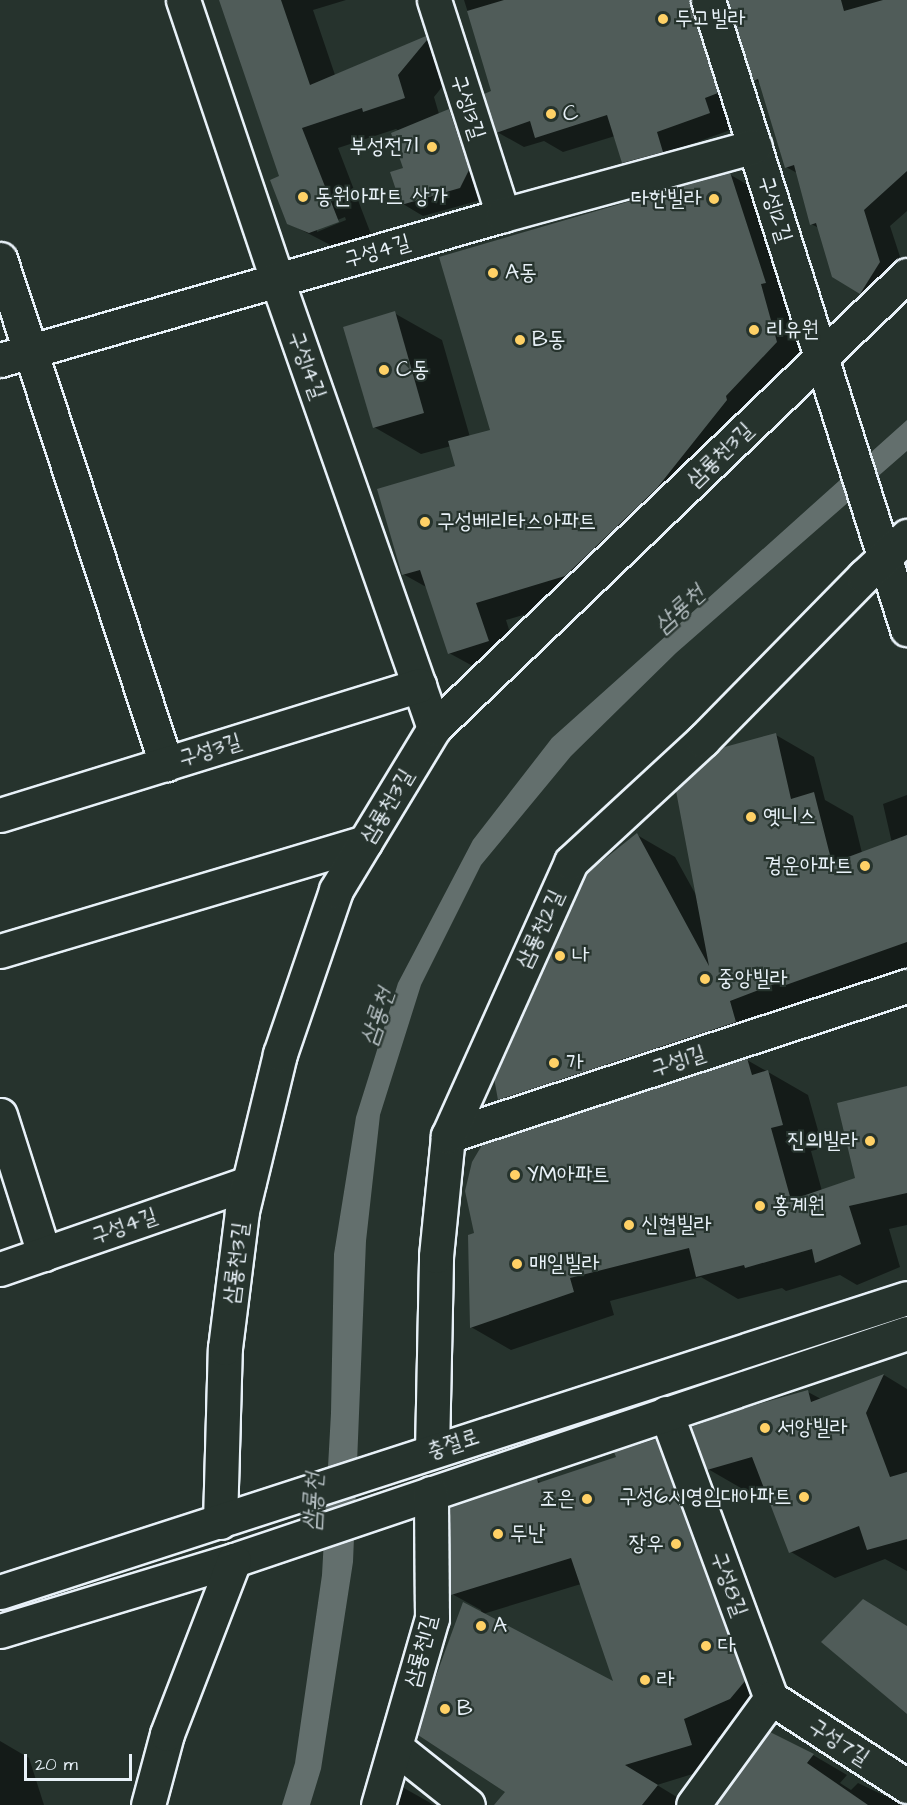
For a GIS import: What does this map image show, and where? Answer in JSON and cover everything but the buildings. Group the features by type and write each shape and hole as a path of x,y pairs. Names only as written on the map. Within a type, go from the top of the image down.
{"street":[{"name":"구성14길","path":"183,0 277,280 434,728"},
{"name":"구성13길","path":"434,0 503,215"},
{"name":"구성12길","path":"708,0 842,418 891,547"},
{"name":"구성4길","path":"15,356 503,215 755,146"},
{"path":"0,259 15,356 166,764"},
{"name":"삼룡천3길","path":"231,1518 225,1348 242,1211 280,1054 336,890 434,728 907,275"},
{"path":"891,547 907,628"},
{"name":"삼룡천2길","path":"432,1451 436,1257 448,1136 571,862 703,740 891,547"},
{"name":"구성3길","path":"0,815 419,685"},
{"path":"0,951 365,842"},
{"name":"구성1길","path":"448,1136 907,986"},
{"path":"0,1115 44,1254"},
{"name":"구성4길","path":"0,1269 249,1183"},
{"name":"충절로","path":"0,1592 907,1298"},
{"name":"충절로","path":"234,1560 907,1333"},
{"name":"구성8길","path":"666,1413 771,1698"},
{"name":"삼룡천1길","path":"378,1805 432,1618 431,1493"},
{"path":"0,1631 234,1560"},
{"path":"148,1805 167,1734 234,1560"},
{"path":"693,1805 771,1698"},
{"name":"구성7길","path":"771,1698 907,1786"},
{"path":"395,1747 468,1805"}],"shaded area":[{"path":"907,420 907,451 676,653 571,756 481,865 421,985 380,1115 366,1241 353,1562 321,1769 310,1805 282,1805 295,1763 322,1575 331,1413 334,1254 356,1117 398,983 473,840 552,738"}],"place":[{"name":"두고빌라","path":"663,19"},
{"name":"C","path":"551,114"},
{"name":"부성전기","path":"432,147"},
{"name":"동원아파트 상가","path":"303,197"},
{"name":"다한빌라","path":"714,199"},
{"name":"A동","path":"493,273"},
{"name":"리유원","path":"754,330"},
{"name":"B동","path":"520,340"},
{"name":"C동","path":"384,370"},
{"name":"구성베리타스아파트","path":"425,522"},
{"name":"옛니스","path":"751,817"},
{"name":"경운아파트","path":"865,866"},
{"name":"나","path":"560,956"},
{"name":"중앙빌라","path":"705,979"},
{"name":"가","path":"554,1063"},
{"name":"진의빌라","path":"870,1141"},
{"name":"YM아파트","path":"515,1175"},
{"name":"홍계원","path":"760,1206"},
{"name":"신협빌라","path":"629,1225"},
{"name":"매일빌라","path":"517,1264"},
{"name":"서앙빌라","path":"765,1428"},
{"name":"구성6시영임대아파트","path":"804,1497"},
{"name":"조은","path":"587,1499"},
{"name":"두난","path":"498,1534"},
{"name":"장우","path":"676,1544"},
{"name":"A","path":"481,1626"},
{"name":"다","path":"706,1646"},
{"name":"라","path":"645,1680"},
{"name":"B","path":"445,1709"}],"water label":[{"name":"삼룡천","path":"680,610"},
{"name":"삼룡천","path":"378,1017"},
{"name":"삼룡천","path":"314,1502"}]}
